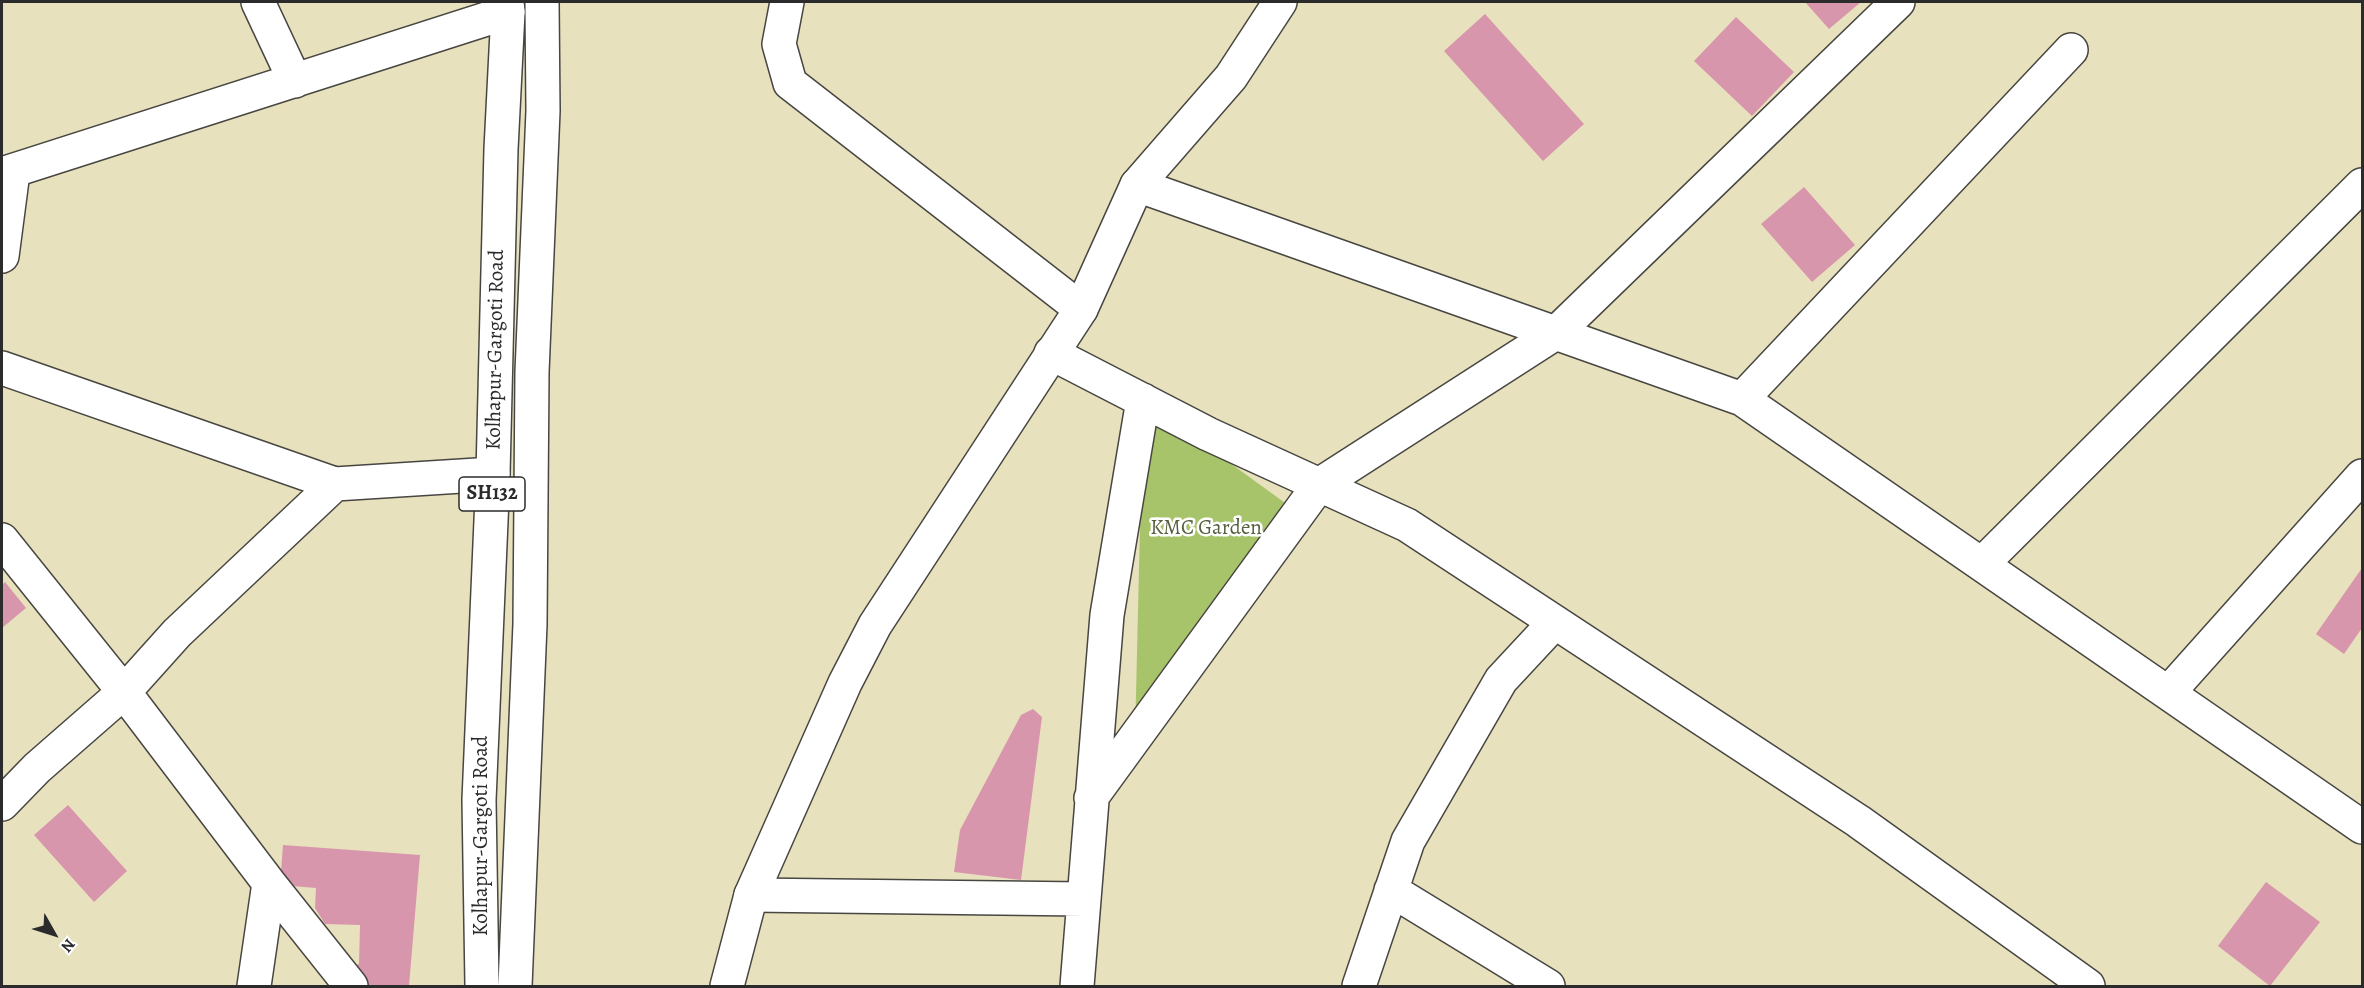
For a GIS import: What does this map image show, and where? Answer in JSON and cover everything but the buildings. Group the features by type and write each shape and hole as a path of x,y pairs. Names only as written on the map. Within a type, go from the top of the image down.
{"street":[{"path":"258,2 295,81"},
{"path":"515,987 530,624 532,372 543,111 542,2"},
{"path":"787,2 779,44 790,83 1081,309"},
{"path":"727,987 751,894 844,683 875,625 1081,309 1137,185 1232,77 1281,2"},
{"path":"1091,798 1320,485 1557,332 1898,2"},
{"path":"2,256 7,173 295,81 507,7"},
{"name":"Kolhapur-Gargoti Road","path":"482,987 479,800 493,474 507,7"},
{"path":"1743,399 2071,50"},
{"path":"1137,185 1743,399 2362,827"},
{"path":"1982,564 2362,185"},
{"path":"1051,353 1208,434 1407,525 1858,821 2088,987"},
{"path":"2,368 335,484 493,474"},
{"path":"1077,987 1107,615 1143,400"},
{"path":"2168,693 2362,477"},
{"path":"2,804 37,768 124,692 177,633 335,484"},
{"path":"2,540 124,692 269,884 351,987"},
{"path":"1359,987 1408,841 1501,680 1555,622"},
{"path":"254,987 269,884"},
{"path":"1391,890 1548,987"},
{"path":"751,894 1083,899"}],"green space":[{"name":"KMC Garden","path":"1143,400 1299,513 1135,737"}]}
